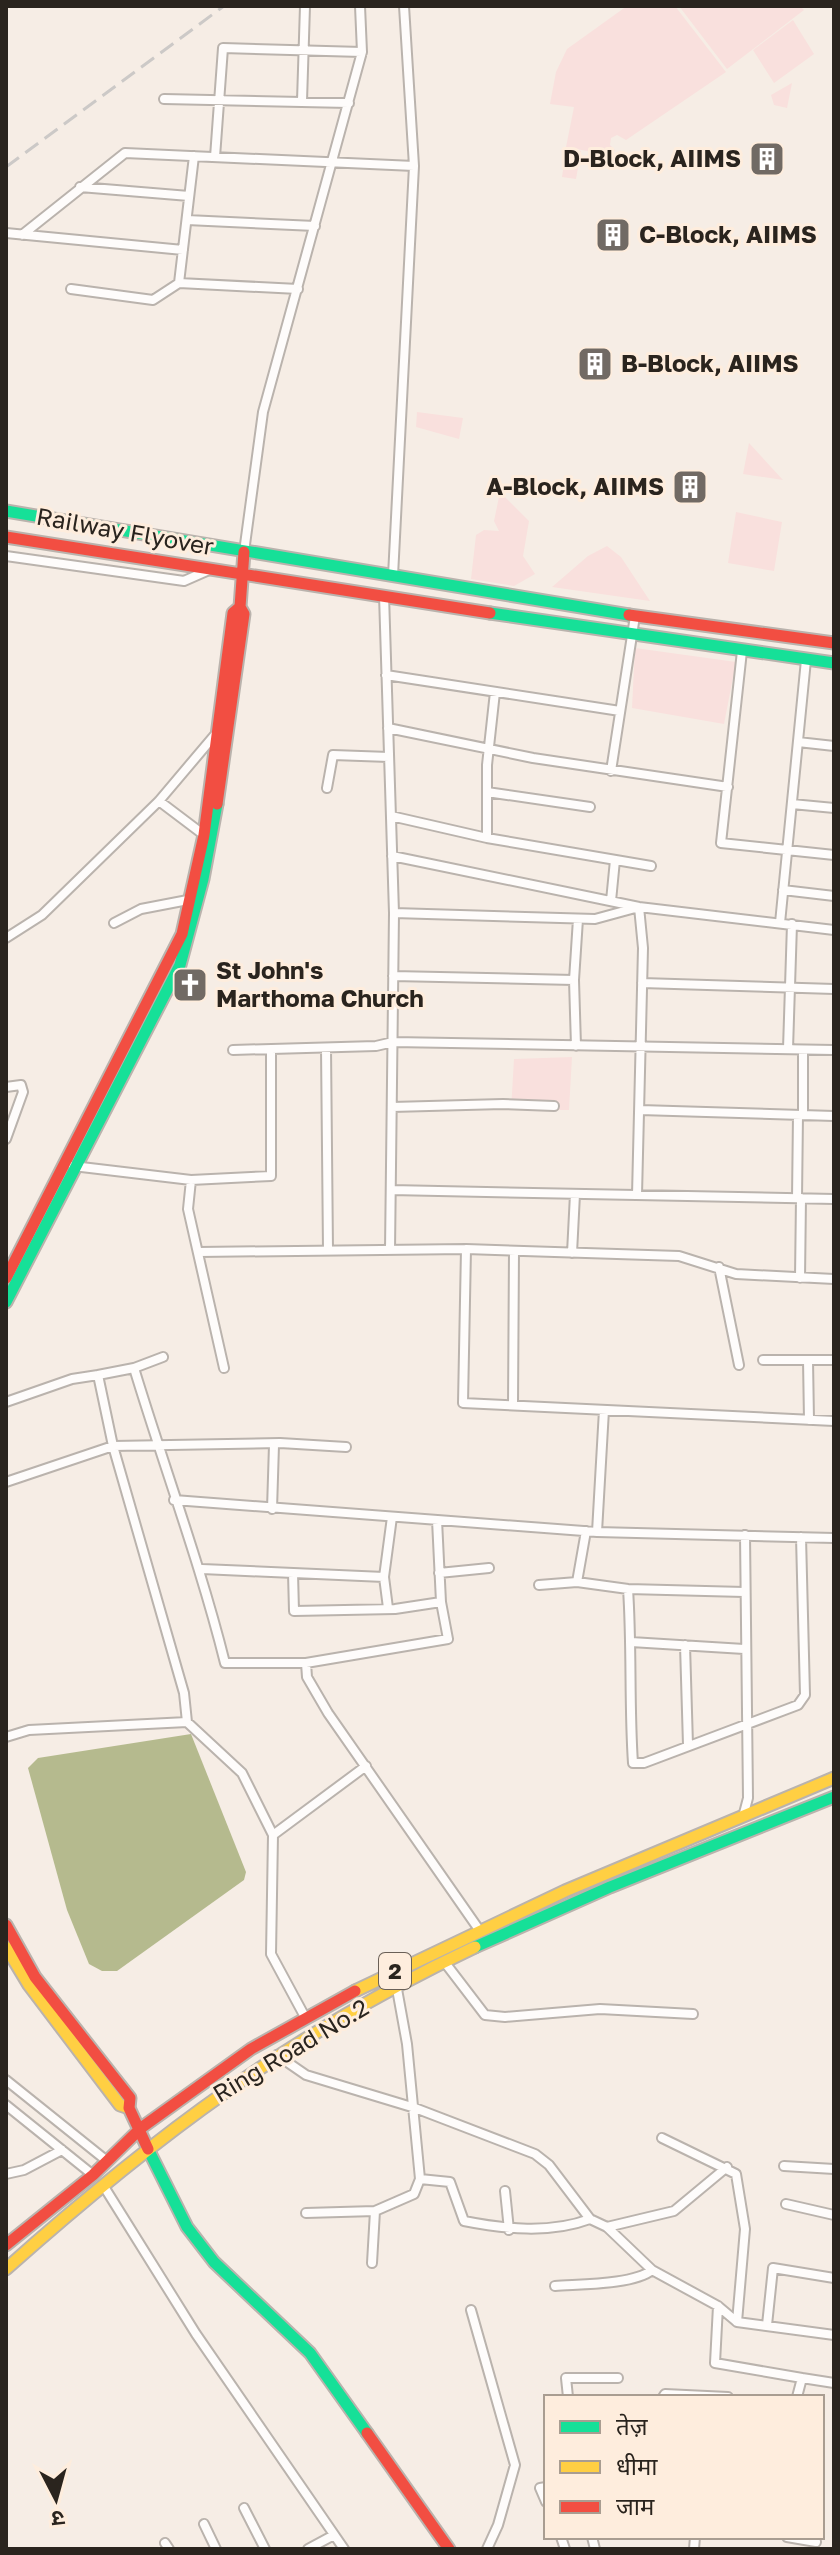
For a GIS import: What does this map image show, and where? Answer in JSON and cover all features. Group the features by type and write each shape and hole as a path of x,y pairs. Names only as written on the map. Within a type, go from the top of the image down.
{"main road":[{"name":"Railway Flyover","path":"6,511 635,616 834,643"},
{"name":"Railway Flyover","path":"6,537 630,635 834,663"},
{"path":"6,1278 166,971 196,899 222,727 244,614 240,607 244,552"},
{"path":"6,1302 79,1166 180,965 196,899 222,727"},
{"name":"Ring Road No.2","path":"6,2245 93,2175 141,2128 251,2049 305,2017 480,1931 834,1778"},
{"name":"Ring Road No.2","path":"6,2269 207,2101 277,2055 446,1964 579,1901 834,1797"},
{"path":"7,1932 35,1977 130,2098 129,2108 187,2227 214,2262 310,2353 449,2549"},
{"path":"6,1947 34,1993 120,2105 129,2108"}],"street":[{"path":"302,101 305,6"},
{"path":"244,552 263,412 362,52 360,6"},
{"path":"393,576 414,166 404,6"},
{"path":"215,157 223,48 362,52"},
{"path":"164,99 349,103"},
{"path":"22,235 125,153 414,166"},
{"path":"179,283 194,156"},
{"path":"80,187 189,196"},
{"path":"187,220 315,226"},
{"path":"6,233 183,250"},
{"path":"71,289 153,300 179,283 298,289"},
{"path":"6,556 184,581 212,569"},
{"path":"384,595 394,913 390,1250"},
{"path":"611,771 635,616"},
{"path":"742,651 721,843 834,855"},
{"path":"780,923 806,660"},
{"path":"386,675 620,711"},
{"path":"487,838 489,748 495,692"},
{"path":"6,938 42,915 159,801 222,727"},
{"path":"388,728 611,771 728,787"},
{"path":"798,742 834,746"},
{"path":"327,788 333,755 389,757"},
{"path":"487,792 590,807"},
{"path":"159,801 204,835"},
{"path":"792,804 834,808"},
{"path":"391,816 487,838 651,866"},
{"path":"392,856 639,907 834,930"},
{"path":"611,901 615,860"},
{"path":"783,890 834,896"},
{"path":"114,923 141,909 196,899"},
{"path":"394,913 578,919 613,916 639,907"},
{"path":"637,1195 642,983 639,907"},
{"path":"576,1046 574,980 578,919"},
{"path":"788,1049 792,924"},
{"path":"393,976 574,980"},
{"path":"642,983 834,989"},
{"path":"233,1050 271,1052 279,1047 376,1046 393,1042 834,1050"},
{"path":"326,1048 328,1250"},
{"path":"800,1278 803,1050"},
{"path":"64,1165 191,1180 271,1176 271,1052"},
{"path":"6,1087 21,1085 23,1092 6,1139"},
{"path":"392,1107 554,1106"},
{"path":"640,1110 834,1116"},
{"path":"191,1180 188,1209 224,1368"},
{"path":"391,1190 834,1199"},
{"path":"572,1253 575,1194"},
{"path":"199,1252 466,1249 679,1256 736,1274 834,1279"},
{"path":"466,1249 463,1403 834,1421"},
{"path":"513,1405 514,1251"},
{"path":"719,1267 739,1365"},
{"path":"6,1402 72,1379 134,1368 163,1357"},
{"path":"763,1360 834,1360"},
{"path":"808,1360 809,1420"},
{"path":"134,1368 174,1500 202,1569 225,1663 306,1663 448,1639 441,1602 437,1520"},
{"path":"98,1375 113,1446 184,1693 187,1722 242,1773 273,1835 271,1954 305,2017"},
{"path":"597,1532 604,1410"},
{"path":"272,1509 274,1445"},
{"path":"6,1482 113,1446 346,1447"},
{"path":"174,1500 597,1532 834,1538"},
{"path":"388,1608 384,1577 392,1517"},
{"path":"577,1582 586,1531"},
{"path":"743,1817 748,1798 745,1535"},
{"path":"628,1589 633,1763 644,1763 798,1705 805,1695 801,1537"},
{"path":"439,1573 489,1568"},
{"path":"202,1569 384,1577"},
{"path":"293,1573 294,1611 388,1608 441,1602"},
{"path":"539,1585 577,1582 628,1589 744,1592"},
{"path":"631,1642 744,1649"},
{"path":"685,1645 688,1745"},
{"path":"306,1663 307,1677 480,1931"},
{"path":"6,1737 29,1730 187,1722"},
{"path":"273,1835 366,1766"},
{"path":"446,1964 485,2015 505,2017 600,2009 693,2014"},
{"path":"306,2213 375,2211 414,2194 420,2179 415,2108 397,1989"},
{"path":"277,2055 306,2075 415,2108 535,2154 549,2165 590,2219 607,2227 652,2270 718,2306 737,2322 834,2335"},
{"path":"6,2080 107,2161"},
{"path":"6,2105 93,2175"},
{"path":"662,2138 736,2174 745,2229 737,2322"},
{"path":"6,2174 24,2170 62,2150"},
{"path":"784,2166 834,2169"},
{"path":"607,2227 674,2211 727,2167"},
{"path":"420,2179 450,2182 464,2221 509,2230 576,2224 590,2219"},
{"path":"103,2185 196,2334 344,2549"},
{"path":"505,2191 509,2230"},
{"path":"786,2204 834,2215"},
{"path":"372,2263 375,2211"},
{"path":"767,2325 773,2268 834,2278"},
{"path":"555,2286 612,2281 645,2275 652,2270"},
{"path":"718,2306 715,2363 834,2383"},
{"path":"471,2310 515,2465 498,2525 487,2549"},
{"path":"568,2395 566,2378 618,2378"},
{"path":"798,2395 802,2378"},
{"path":"664,2395 687,2395"},
{"path":"244,2508 265,2549"},
{"path":"204,2524 216,2549"},
{"path":"308,2549 334,2535"},
{"path":"799,2539 816,2542"}],"shaded area":[{"path":"627,6 675,6 726,72 626,140 617,135 611,138 610,145 615,150 608,155 566,147 574,107 550,104 556,72 567,49"},
{"path":"679,6 800,6 804,10 727,69"},
{"path":"793,20 814,54 774,83 753,50"},
{"path":"792,83 787,108 774,105 771,95"},
{"path":"566,149 581,151 576,179 562,177"},
{"path":"417,412 463,418 459,439 416,427"},
{"path":"749,443 783,480 743,474"},
{"path":"500,492 529,521 523,556 535,574 514,586 471,579 476,535 484,530 499,531 494,521"},
{"path":"736,512 782,522 774,571 728,563"},
{"path":"607,546 621,557 650,601 552,587 588,556"},
{"path":"635,648 736,662 724,724 632,708"},
{"path":"572,1057 569,1110 511,1110 514,1059"},
{"path":"191,1734 246,1872 244,1880 117,1971 102,1971 89,1964 67,1910 28,1768 38,1758"}],"railway":[{"path":"6,167 224,6"}],"traffic: fast":[{"path":"6,511 629,615"},
{"path":"490,613 834,663"},
{"path":"6,1302 180,965 203,879 217,804"},
{"path":"475,1947 610,1887 834,1797"},
{"path":"148,2149 187,2227 214,2262 310,2353 367,2433"}],"traffic: slow":[{"path":"355,1991 565,1891 834,1778"},
{"path":"6,1947 29,1985 120,2105 129,2108"},
{"path":"6,2269 116,2175 228,2090 345,2015 475,1947"}],"traffic: jam":[{"path":"6,537 490,613"},
{"path":"217,804 244,614 240,607 244,552"},
{"path":"6,1278 182,934 204,835 233,613 240,607"},
{"path":"629,615 834,643"},
{"path":"6,1925 35,1977 130,2098 129,2108 148,2149"},
{"path":"6,2245 93,2175 141,2128 251,2049 355,1991"},
{"path":"367,2433 449,2549"}],"place":[{"name":"D-Block, AIIMS","path":"767,159"},
{"name":"C-Block, AIIMS","path":"613,235"},
{"name":"B-Block, AIIMS","path":"595,364"},
{"name":"A-Block, AIIMS","path":"690,487"},
{"name":"St John's Marthoma Church","path":"190,985"}]}
